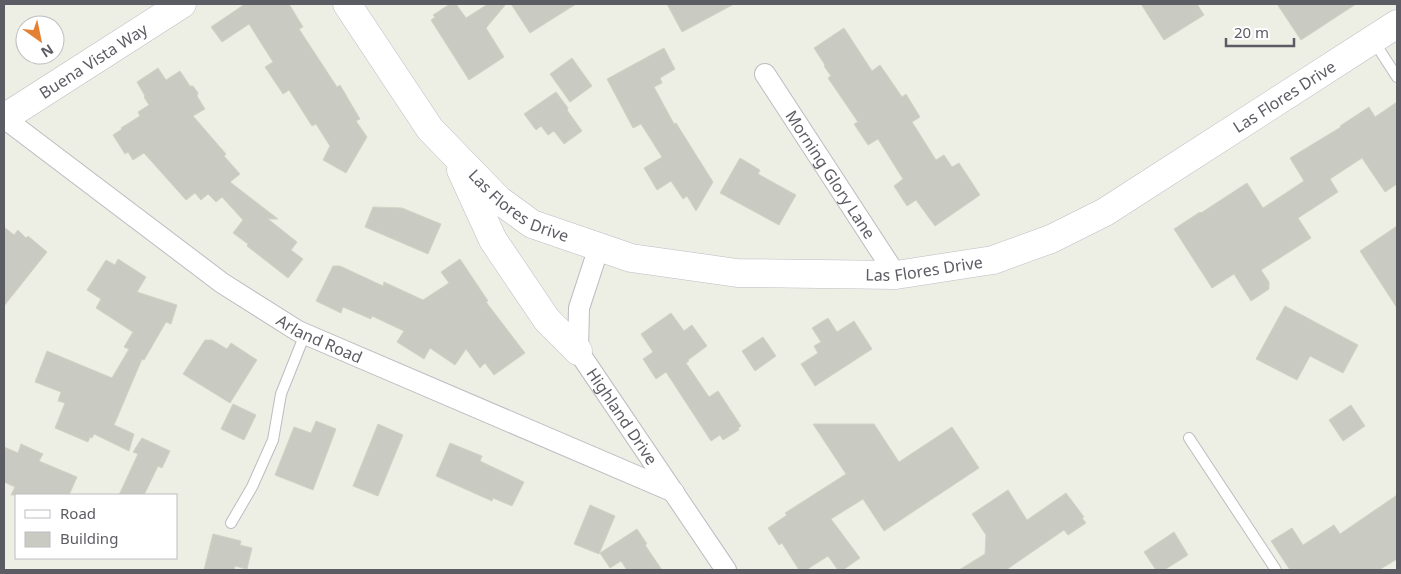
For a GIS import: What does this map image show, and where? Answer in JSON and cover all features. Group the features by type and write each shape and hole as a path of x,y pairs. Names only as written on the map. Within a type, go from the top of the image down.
{"street":[{"name":"Buena Vista Way","path":"4,118 182,4"},
{"name":"Las Flores Drive","path":"347,4 430,129 499,200 532,224 631,258 737,273 896,275 993,260 1051,239 1105,212 1397,24"},
{"name":"Morning Glory Lane","path":"765,74 896,275"},
{"name":"Arland Road","path":"4,118 222,283 305,334 674,492"},
{"path":"453,153 493,240 546,320 578,352"},
{"name":"Highland Drive","path":"600,247 579,308 578,352 726,570"}],"lane":[{"path":"1373,39 1397,77"},
{"path":"231,523 252,487 273,440 281,394 305,334"},
{"path":"1189,438 1276,570"}],"building":[{"path":"245,4 289,4 303,27 299,29 337,87 340,85 360,119 356,121 367,137 346,173 323,160 330,146 316,124 312,126 289,90 283,94 265,67 273,62 249,24 222,42 211,27"},
{"path":"450,4 456,4 466,18 488,4 506,4 486,28 504,57 469,80 431,20 435,17 433,15"},
{"path":"511,4 576,4 530,33"},
{"path":"667,4 734,4 682,32"},
{"path":"1141,4 1197,4 1204,15 1164,40"},
{"path":"1277,4 1356,4 1301,40"},
{"path":"844,28 872,71 880,65 902,97 906,94 920,117 912,122 936,160 944,155 952,167 959,163 980,195 935,226 916,200 907,206 894,186 903,179 878,139 868,145 854,124 858,122 828,78 831,76 814,48"},
{"path":"664,48 675,69 660,78 662,83 654,87 674,124 676,123 713,182 696,211 687,196 683,199 671,181 657,190 644,168 662,157 641,124 633,128 607,79"},
{"path":"572,58 592,86 570,102 550,74"},
{"path":"158,68 166,80 180,71 190,86 193,86 205,109 193,116 226,154 224,156 240,174 230,182 278,219 268,219 297,242 291,250 303,259 288,278 233,233 243,220 222,197 216,202 208,194 201,200 195,193 186,200 144,153 133,160 128,152 125,154 113,135 140,116 138,112 149,105 137,82"},
{"path":"556,92 582,131 564,144 554,131 548,135 541,126 536,130 524,114"},
{"path":"1397,102 1397,184 1385,192 1362,158 1330,179 1338,192 1298,218 1311,238 1261,270 1269,282 1269,289 1251,301 1234,274 1212,288 1174,229 1247,183 1263,208 1304,181 1290,158 1341,127 1369,107 1375,117"},
{"path":"740,158 760,170 758,174 796,195 779,225 720,193"},
{"path":"373,207 402,208 441,224 428,254 365,227"},
{"path":"1397,226 1397,308 1360,251"},
{"path":"4,227 14,235 18,230 26,238 28,236 47,252 4,306"},
{"path":"118,259 146,277 137,292 177,305 171,324 166,322 144,360 142,359 114,425 134,434 129,451 94,434 88,442 55,428 65,403 58,401 61,392 35,382 47,351 112,378 129,349 124,347 133,332 96,308 101,299 87,290 106,260 115,265"},
{"path":"460,259 488,301 486,302 525,353 494,375 485,363 480,368 466,349 455,365 430,348 424,359 397,342 404,331 372,316 371,319 343,307 341,313 316,301 333,266 340,266 383,286 384,282 423,300 449,283 441,272"},
{"path":"1285,306 1358,345 1343,373 1310,356 1297,380 1256,359"},
{"path":"671,313 684,331 692,325 707,346 686,363 709,397 718,391 741,426 738,428 739,430 723,440 720,435 711,441 666,372 656,379 643,359 653,352 641,334"},
{"path":"828,318 837,332 854,321 872,349 815,386 801,364 818,353 814,346 821,342 812,328"},
{"path":"763,337 776,356 755,371 742,351"},
{"path":"205,340 212,340 227,349 231,343 257,360 230,403 183,374"},
{"path":"233,404 256,415 244,440 221,429"},
{"path":"1351,405 1365,426 1343,441 1329,420"},
{"path":"316,421 336,429 313,490 275,475 294,427 311,433"},
{"path":"378,424 403,435 378,496 353,486"},
{"path":"813,424 874,424 899,462 952,427 979,468 884,531 863,499 831,519 860,558 843,570 838,570 828,556 806,570 799,570 782,543 779,545 768,528 787,515 785,513 846,474"},
{"path":"142,438 170,451 162,468 158,466 144,494 119,494 138,454 133,452"},
{"path":"450,443 482,456 480,461 524,482 512,506 493,498 492,501 436,476"},
{"path":"21,444 43,454 39,461 77,477 69,494 11,495 15,487 4,482 4,447 18,453"},
{"path":"1008,490 1027,520 1066,493 1084,517 1082,518 1086,523 1068,535 1064,530 1006,570 959,570 985,554 986,535 972,514"},
{"path":"1397,495 1397,559 1379,570 1290,570 1271,541 1292,528 1303,545 1334,525 1340,534"},
{"path":"590,505 615,516 599,554 574,544"},
{"path":"637,529 662,570 627,570 621,561 610,568 600,553"},
{"path":"1174,532 1188,555 1164,570 1156,570 1144,552"},
{"path":"213,534 241,541 240,545 252,548 247,569 235,566 234,570 204,570"}]}
